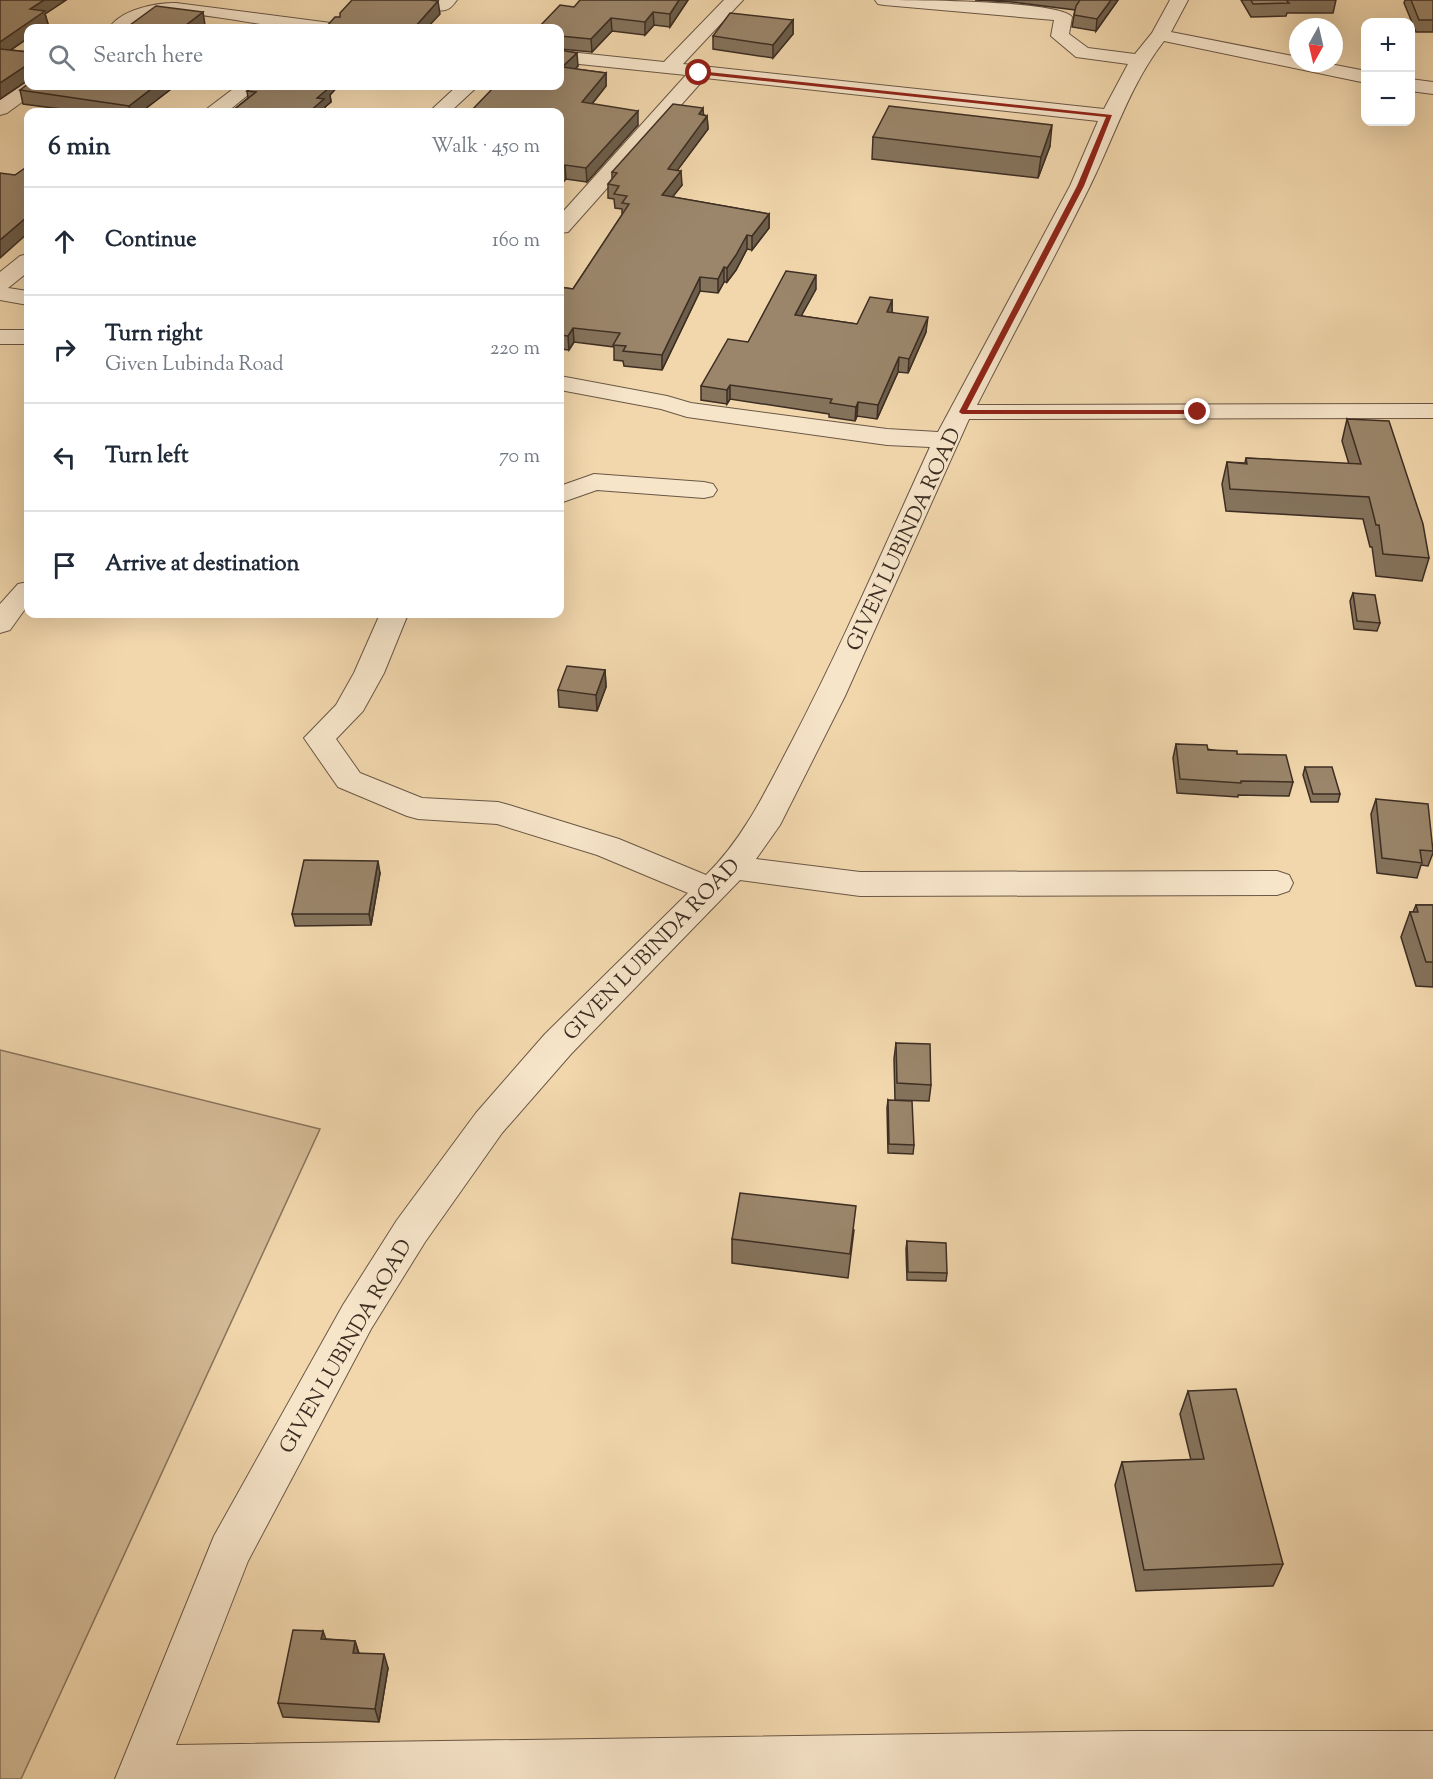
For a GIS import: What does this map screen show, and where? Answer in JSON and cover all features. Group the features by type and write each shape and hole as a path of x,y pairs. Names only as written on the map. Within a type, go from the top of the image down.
{"street":[{"path":"240,17 262,0"},
{"path":"668,68 735,0"},
{"path":"884,0 1053,13 1063,17 1060,36 1083,53 1140,60"},
{"name":"GIVEN LUBINDA ROAD","path":"141,1774 230,1551 357,1317 411,1231 489,1123 558,1044 722,879 764,825 814,729 875,601 946,440 1080,186 1110,116 1140,60 1161,35 1179,0"},
{"path":"124,24 140,14 160,8 294,24"},
{"path":"1161,35 1361,76"},
{"path":"564,56 699,73 1110,116"},
{"path":"564,222 699,73"},
{"path":"1415,86 1433,88"},
{"path":"0,109 28,90"},
{"path":"220,108 244,90"},
{"path":"443,108 464,90"},
{"path":"0,283 24,264"},
{"path":"0,294 24,297"},
{"path":"0,337 24,336"},
{"path":"564,384 707,413 887,436 946,440"},
{"path":"962,412 1433,411"},
{"path":"564,493 594,482 704,490"},
{"path":"0,624 24,594"},
{"path":"392,618 369,673 348,711 319,738 349,780 418,808 498,813 722,879 860,884 1277,883"},
{"path":"141,1774 1287,1767 1433,1755"}],"shaded area":[{"path":"0,1050 320,1129 21,1779 0,1779"}],"building":[{"path":"0,0 44,0 30,9 45,11 0,42"},
{"path":"352,0 438,1 418,24 329,24 335,17 340,17 340,13"},
{"path":"580,0 679,0 670,14 653,12 645,22 611,18 591,39 564,36 564,24 542,24 560,5 574,7"},
{"path":"1080,0 1111,0 1097,19 1074,15"},
{"path":"1251,0 1286,0 1289,3 1253,4"},
{"path":"1411,0 1433,0 1433,20 1419,20"},
{"path":"156,6 203,12 187,24 131,24"},
{"path":"730,13 793,20 773,45 713,36"},
{"path":"0,49 24,52 24,67 0,83"},
{"path":"564,51 577,53 564,65"},
{"path":"564,67 606,73 582,102 638,111 586,168 564,166 564,108 474,108 491,90 564,90"},
{"path":"24,87 24,90 150,90 129,106 20,90"},
{"path":"327,90 317,98 324,99 314,108 236,108 256,92 247,91"},
{"path":"673,104 703,108 699,114 707,116 668,169 681,171 662,195 769,214 752,236 747,235 736,255 727,268 724,267 718,279 700,277 662,355 623,351 626,346 613,345 620,333 573,328 568,336 564,336 564,288 573,289 629,204 622,203 627,196 614,194 619,186 608,184 617,173 612,172"},
{"path":"889,106 1052,125 1041,157 873,137"},
{"path":"24,169 24,219 0,240 0,173 15,175"},
{"path":"786,271 816,275 795,315 857,324 870,297 892,300 887,312 928,317 909,359 899,357 878,405 858,402 856,407 830,403 832,399 730,385 727,390 701,386 728,339 748,342"},
{"path":"1347,419 1389,421 1423,524 1429,558 1383,554 1379,525 1376,525 1369,497 1230,489 1227,462 1247,464 1246,458 1361,464"},
{"path":"1353,593 1375,595 1380,623 1357,621"},
{"path":"567,666 605,670 596,695 558,690"},
{"path":"1176,744 1207,745 1208,750 1237,751 1237,754 1286,755 1293,782 1241,781 1241,783 1180,779"},
{"path":"1305,767 1332,767 1340,794 1313,794"},
{"path":"1376,799 1428,804 1433,851 1420,850 1422,863 1382,858"},
{"path":"304,860 378,861 369,914 292,914"},
{"path":"1416,905 1433,905 1433,962 1426,962 1410,912 1418,912"},
{"path":"896,1043 930,1044 931,1085 897,1083"},
{"path":"888,1100 912,1101 914,1145 889,1144"},
{"path":"740,1193 856,1206 850,1254 732,1239"},
{"path":"907,1241 946,1243 947,1273 908,1272"},
{"path":"1236,1389 1283,1564 1144,1570 1122,1462 1204,1459 1188,1391"},
{"path":"293,1630 323,1631 321,1639 355,1641 353,1653 384,1654 375,1709 278,1703"}],"route":[{"path":"699,73 1110,116 1080,186 962,412 1198,412"}]}
